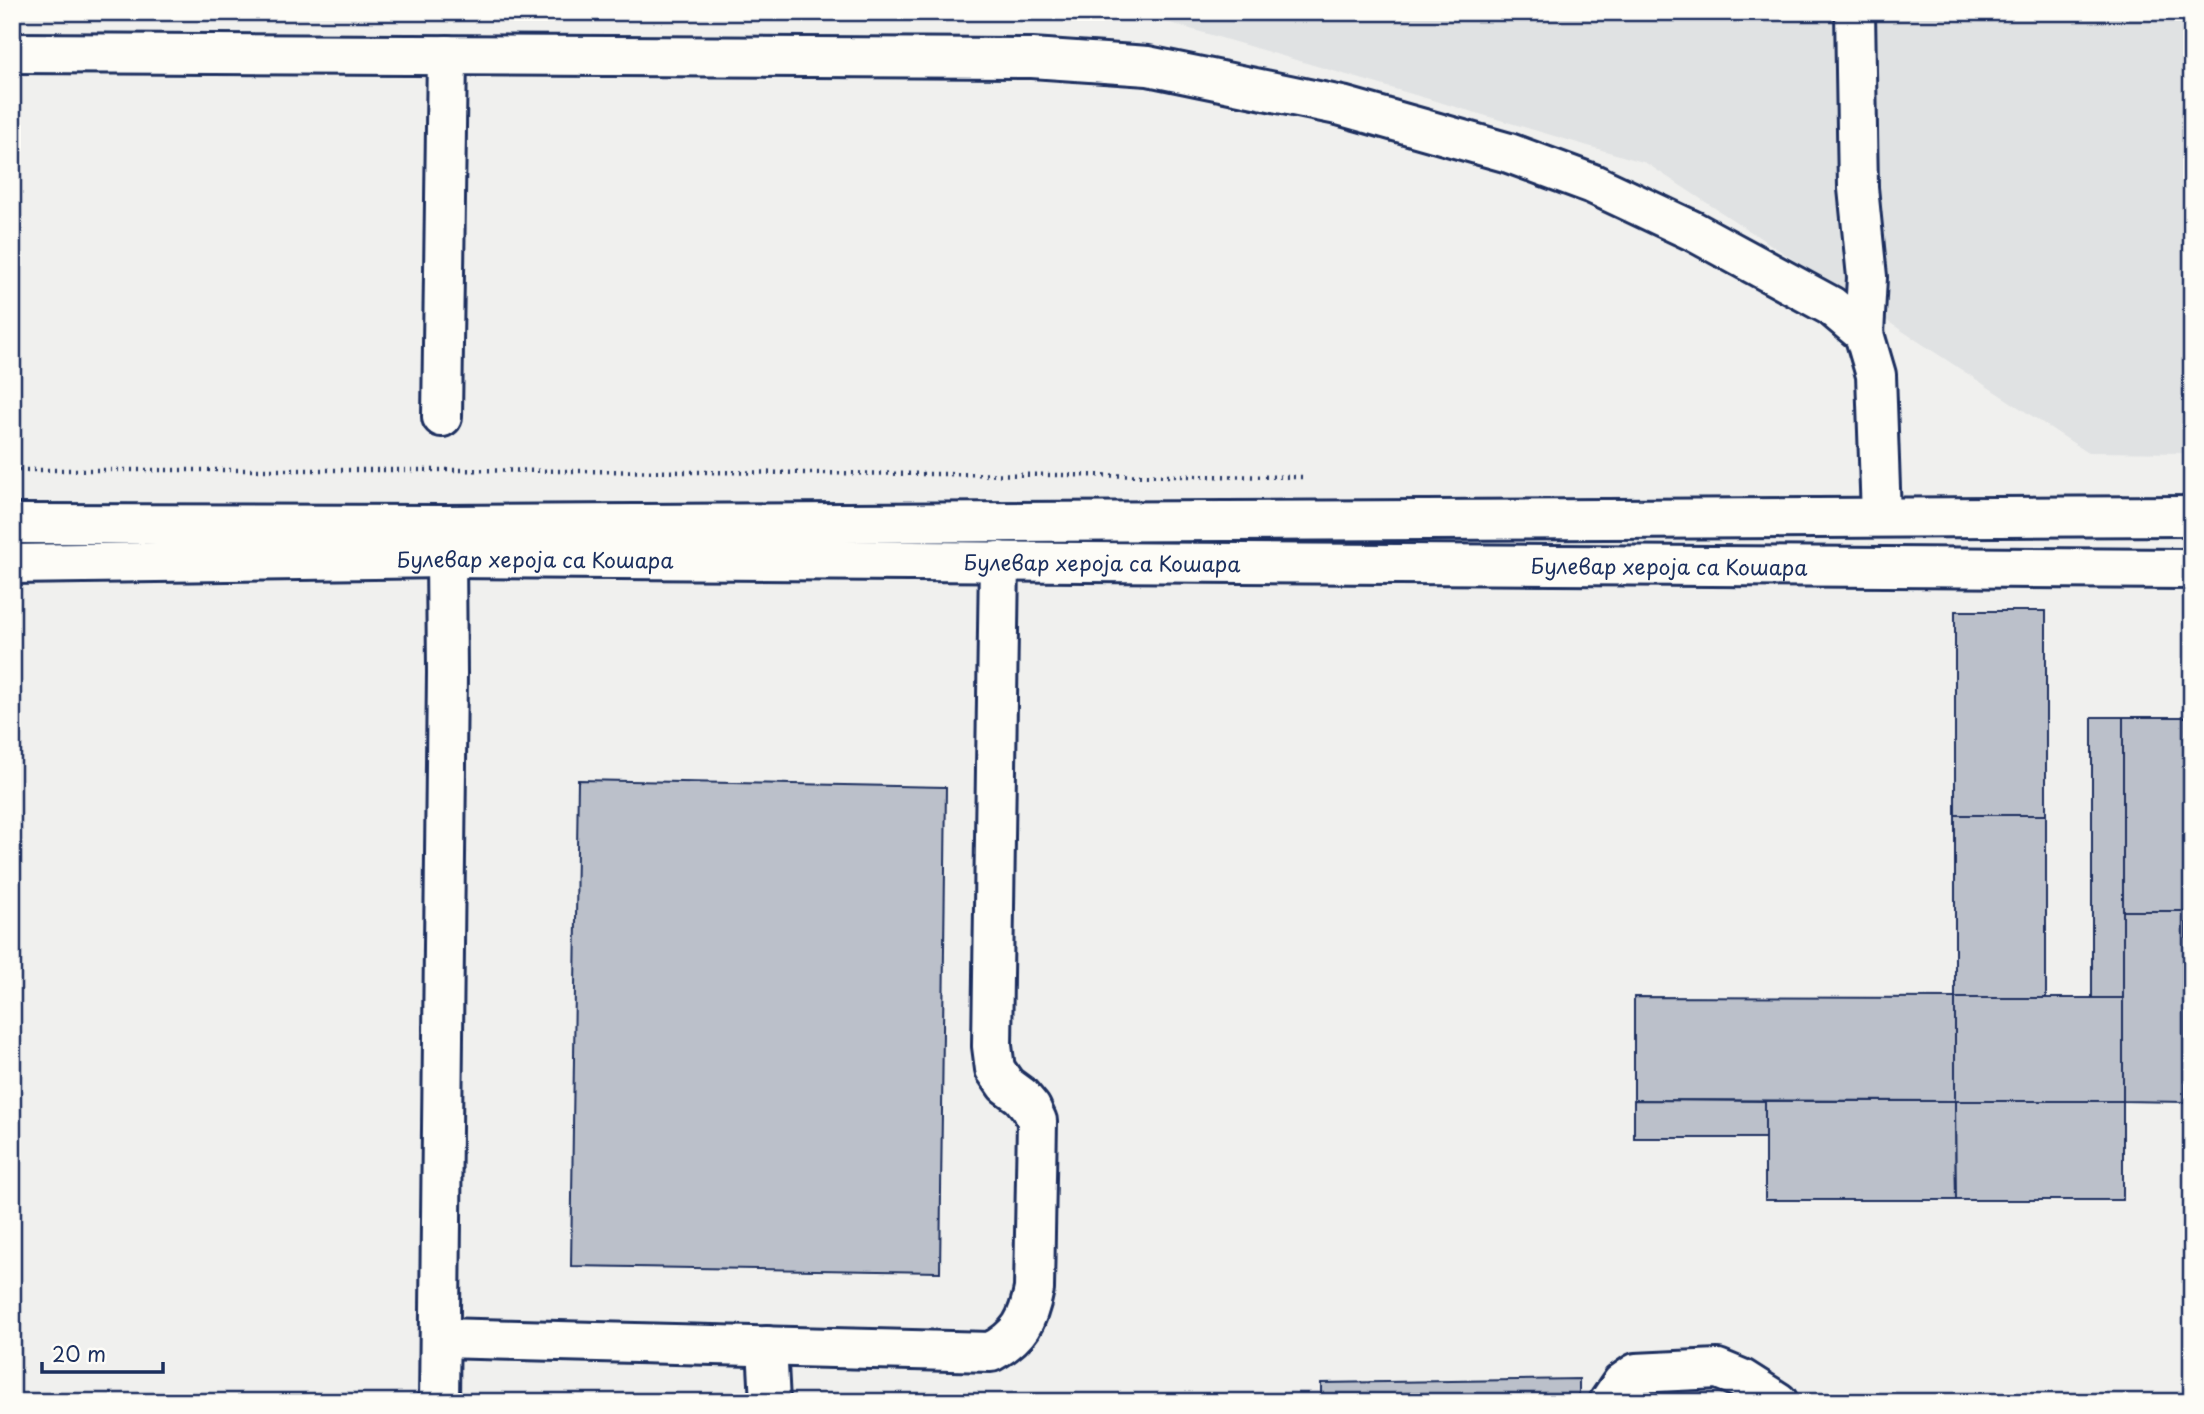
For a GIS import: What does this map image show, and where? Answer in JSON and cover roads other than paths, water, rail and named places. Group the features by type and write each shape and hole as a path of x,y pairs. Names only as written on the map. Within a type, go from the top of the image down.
{"main road":[{"path":"1855,12 1858,188 1867,277 1864,334 1875,375 1881,516"},
{"path":"12,53 1032,58 1148,66 1342,106 1509,153 1581,180 1704,237 1831,306 1864,334"},
{"path":"442,417 447,55"},
{"name":"Булевар хероја са Кошара","path":"12,524 459,525 2192,516"},
{"path":"439,1402 447,715 446,558"},
{"name":"Булевар хероја са Кошара","path":"12,564 446,558 2192,569"},
{"path":"440,1338 991,1352 1007,1343 1020,1329 1030,1310 1034,1289 1037,1121 1031,1108 1006,1085 995,1069 992,1046 999,561"},
{"path":"767,1346 770,1402"},
{"path":"1609,1402 1622,1383 1636,1373 1718,1369 1778,1402"}]}
